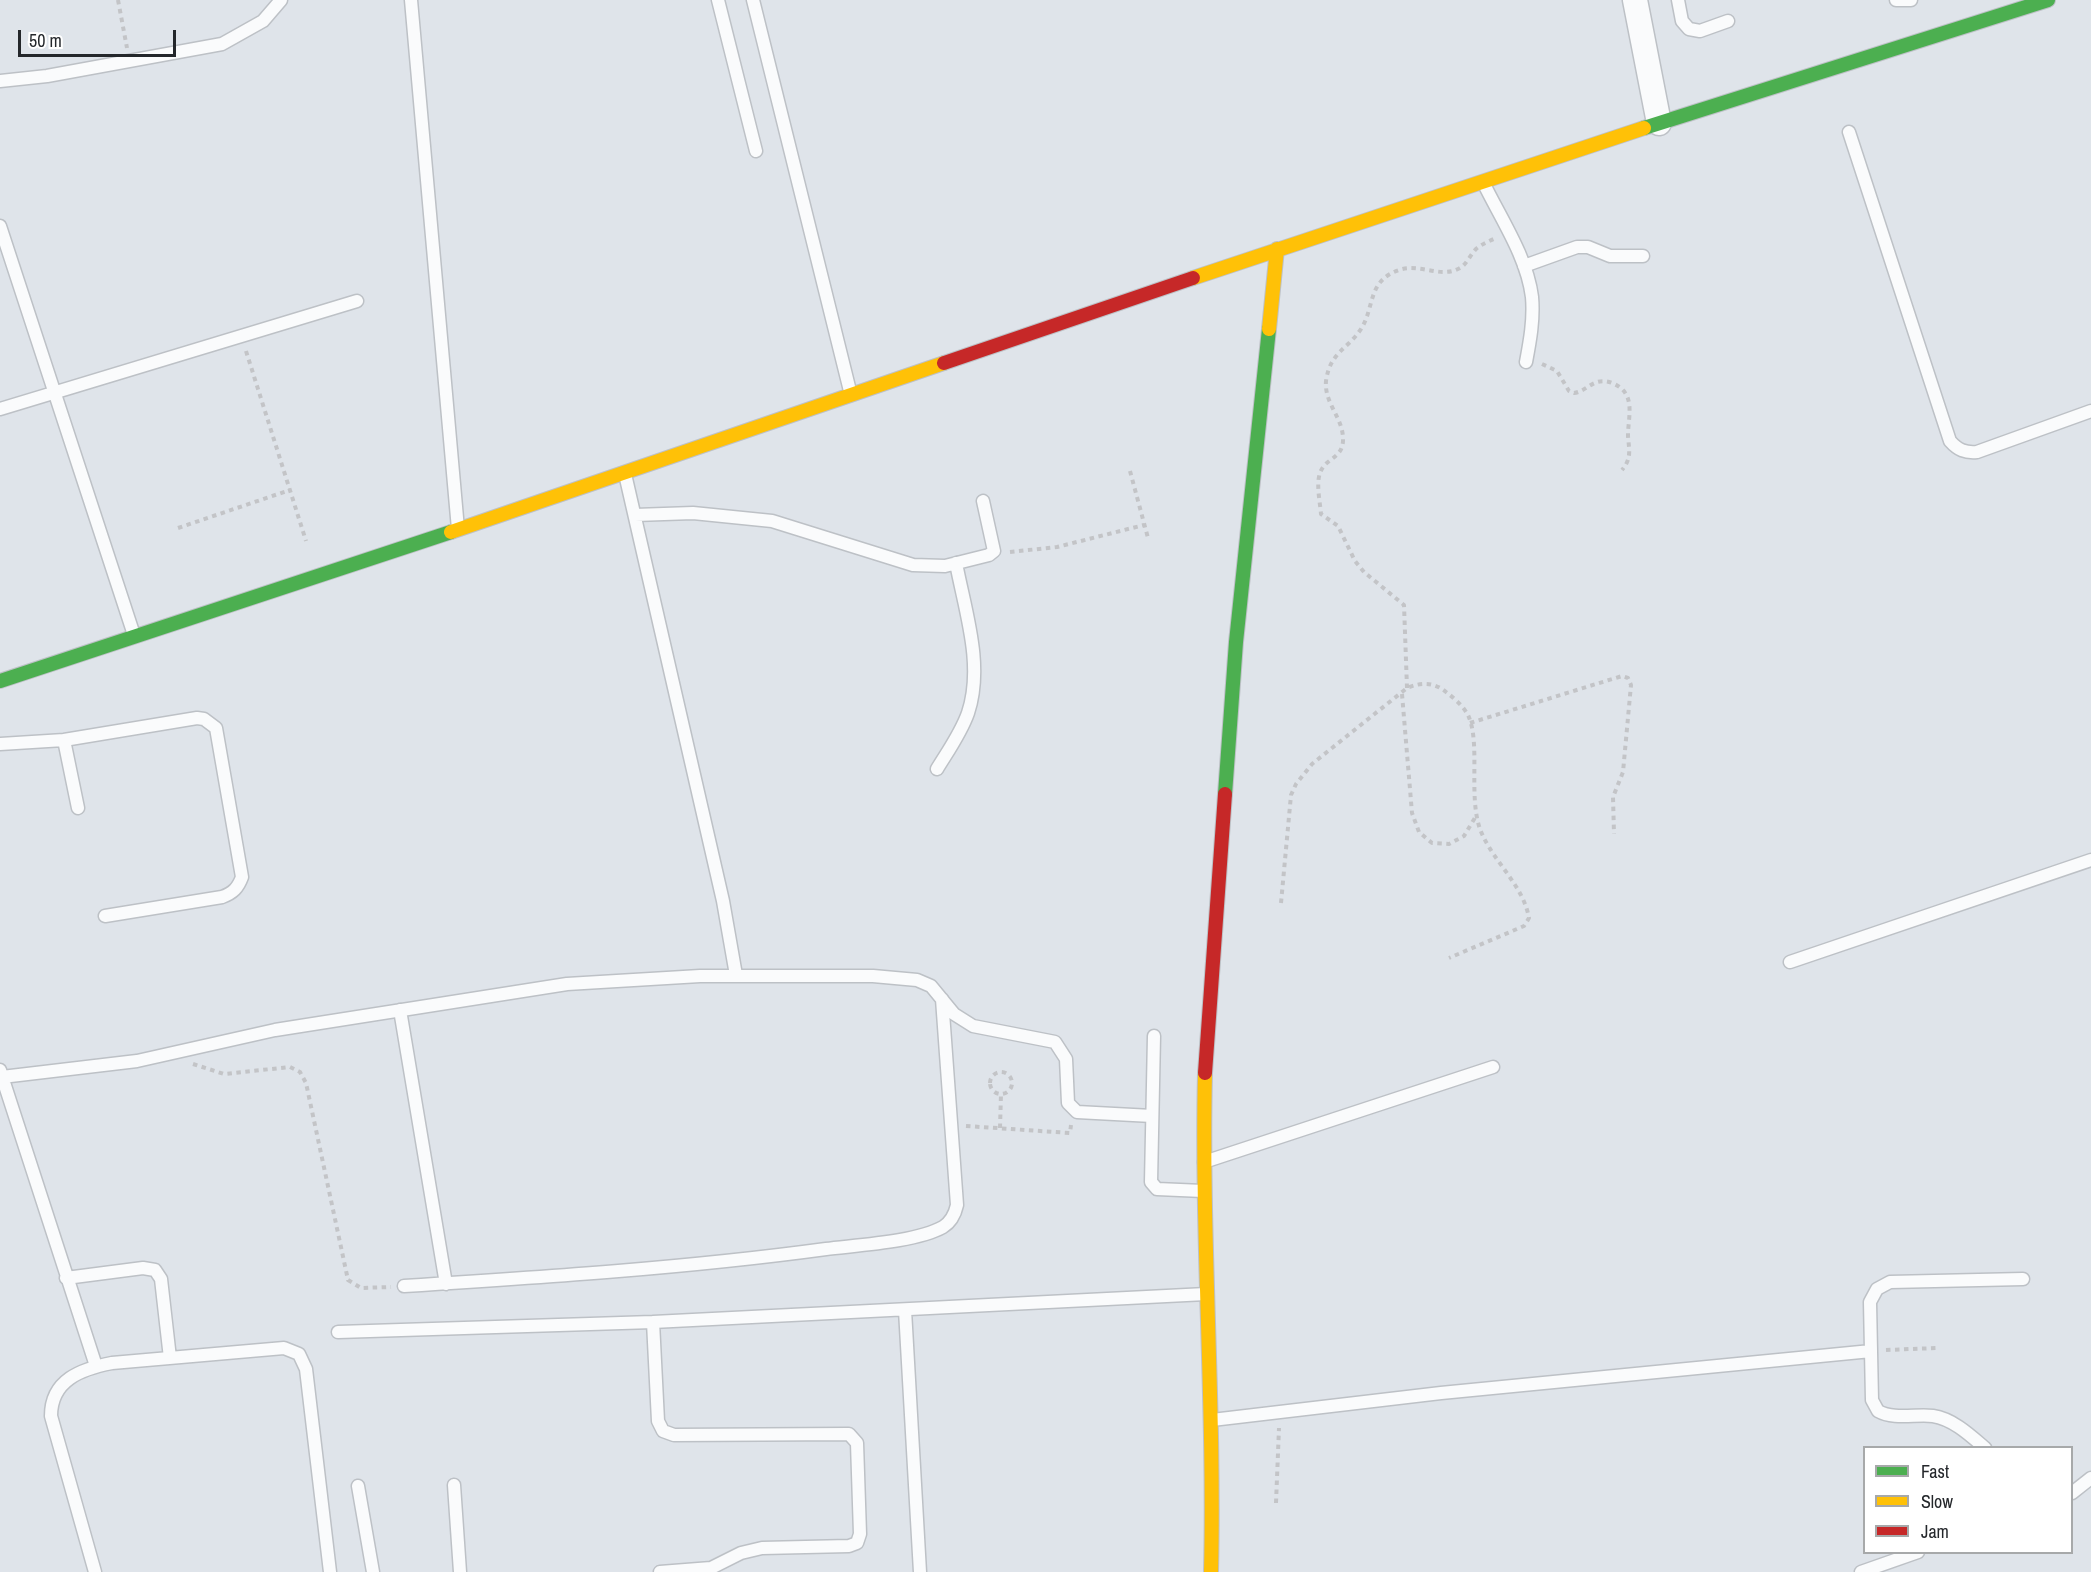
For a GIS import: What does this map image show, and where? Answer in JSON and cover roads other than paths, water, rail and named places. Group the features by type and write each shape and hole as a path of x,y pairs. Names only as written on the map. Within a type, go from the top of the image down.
{"street":[{"path":"1635,0 1659,123"},
{"path":"0,681 458,530 1277,249 1659,123 2048,0"},
{"path":"1211,1572 1211,1420 1203,1191 1210,977 1236,642 1277,249"}],"lane":[{"path":"0,81 18,80 206,48 237,38 263,21 281,0"},
{"path":"411,0 458,530"},
{"path":"718,0 756,151"},
{"path":"753,0 851,396"},
{"path":"1678,0 1682,21 1689,29 1700,31 1728,21"},
{"path":"1896,0 1911,0"},
{"path":"0,90 18,80"},
{"path":"1849,132 1950,441 1954,446 1965,452 1977,452 2091,411"},
{"path":"1483,181 1524,266 1532,313 1526,362"},
{"path":"0,226 134,636"},
{"path":"1524,266 1577,247 1588,247 1610,256 1643,256"},
{"path":"0,410 357,300"},
{"path":"625,473 723,902 736,975"},
{"path":"635,515 683,513 772,521 913,565 934,567 989,555 994,551 982,501"},
{"path":"937,770 962,728 969,711 975,676 972,643 956,563"},
{"path":"0,744 64,740 197,718 211,723 218,735 242,877 240,884 222,897 105,916"},
{"path":"64,740 78,808"},
{"path":"1790,962 2091,860"},
{"path":"96,1366 1,1073 92,1068 178,1052 275,1030 567,984 736,975 873,976 917,980 931,986 954,1014 973,1026 1049,1040 1061,1047 1066,1059 1068,1102 1073,1110 1082,1113 1152,1116"},
{"path":"404,1286 710,1263 921,1235 943,1227 956,1211 941,998"},
{"path":"400,1010 446,1284"},
{"path":"1154,1035 1150,1178 1153,1186 1162,1190 1203,1191"},
{"path":"1203,1162 1493,1067"},
{"path":"66,1278 143,1268 155,1270 160,1279 170,1358"},
{"path":"1982,1446 1954,1424 1935,1416 1889,1416 1878,1411 1872,1400 1870,1302 1877,1289 1890,1282 2023,1279"},
{"path":"338,1332 653,1322 1206,1294"},
{"path":"905,1310 920,1572"},
{"path":"653,1322 658,1421 663,1431 674,1435 849,1434 857,1443 860,1534 857,1543 849,1546 762,1548 741,1553 711,1568 660,1572"},
{"path":"95,1572 54,1432 51,1406 57,1389 63,1382 96,1366 284,1348 299,1354 304,1361 330,1572"},
{"path":"1211,1420 1441,1393 1871,1351"},
{"path":"2073,1492 2091,1478"},
{"path":"454,1485 460,1572"},
{"path":"358,1486 374,1572"},
{"path":"1861,1572 1912,1554"}]}
